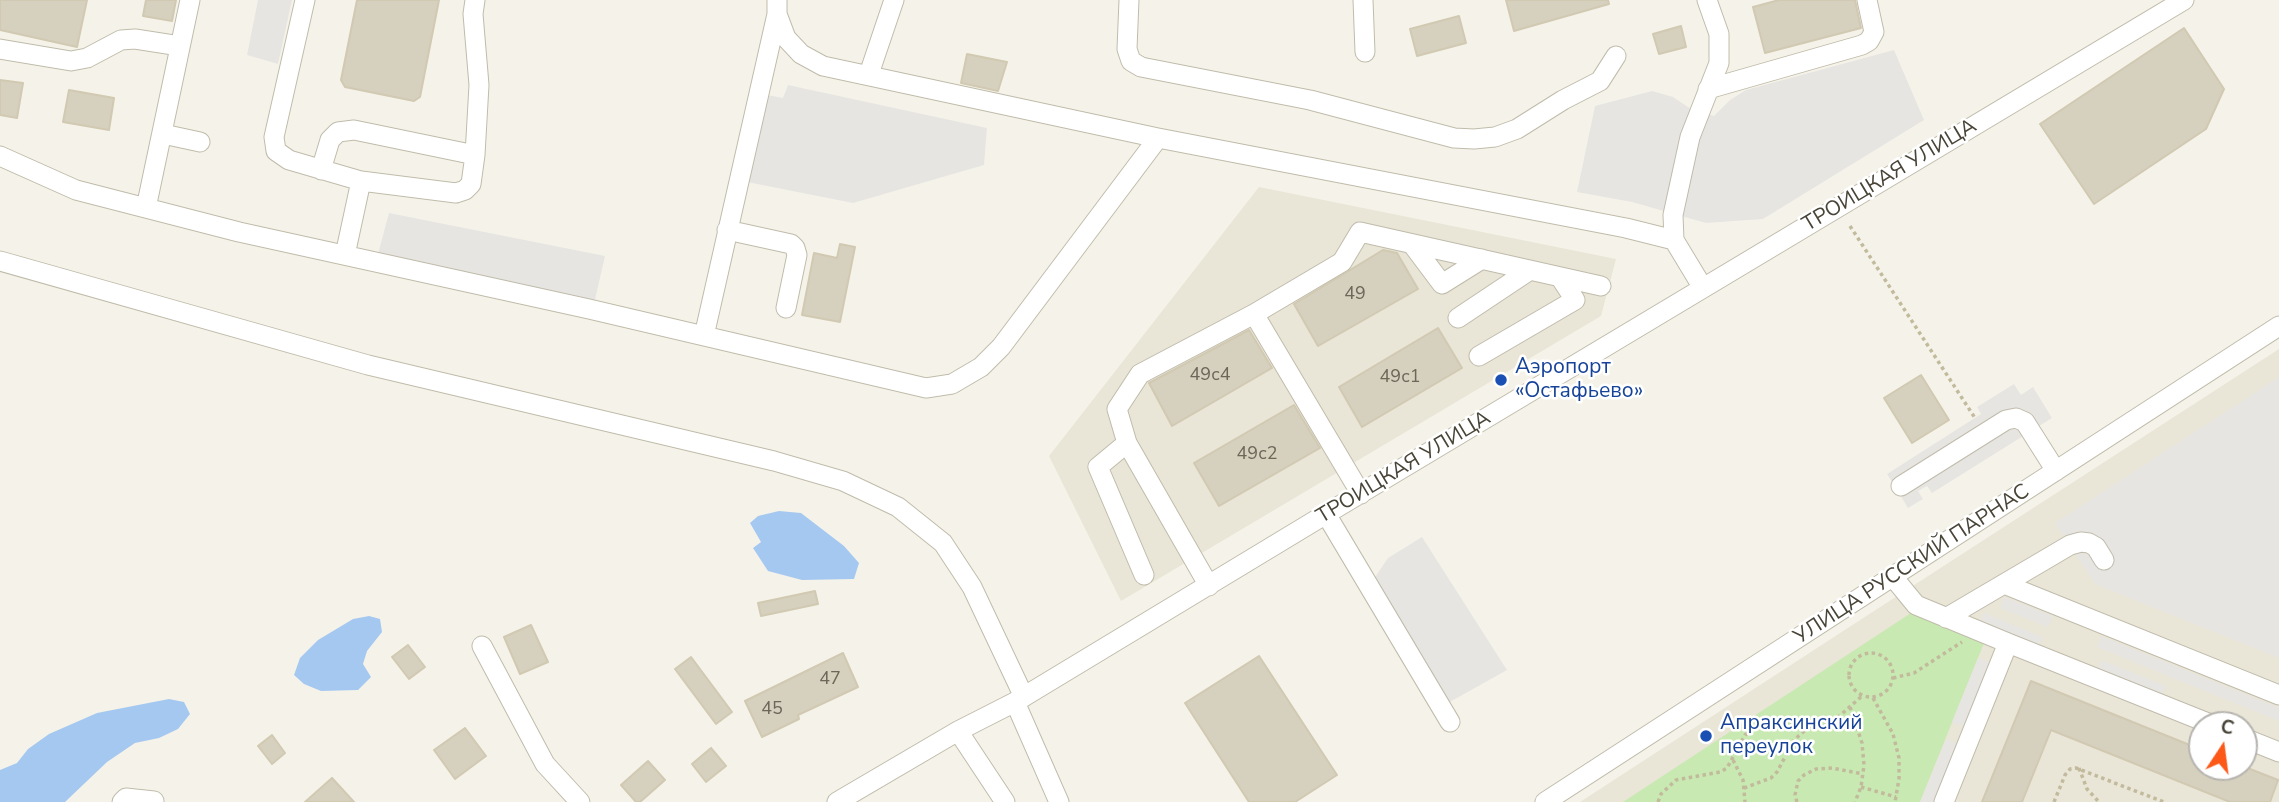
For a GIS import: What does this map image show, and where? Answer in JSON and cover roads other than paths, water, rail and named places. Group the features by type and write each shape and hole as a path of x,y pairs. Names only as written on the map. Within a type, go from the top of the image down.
{"street":[{"path":"146,208 190,0"},
{"path":"305,0 274,137 276,151 289,160 361,180 456,193 471,184 475,155 479,85 473,14 475,0"},
{"path":"869,75 894,0"},
{"path":"1129,0 1127,49 1131,61 1141,67 1310,100 1454,138 1494,137 1517,129 1600,81 1616,56"},
{"path":"1363,0 1365,52"},
{"path":"1703,288 1674,240 1673,215 1690,137 1719,63 1719,34 1707,0"},
{"path":"1708,89 1862,45 1869,41 1874,32 1867,0"},
{"name":"ТРОИЦКАЯ УЛИЦА","path":"837,802 958,731 1020,700 2184,0"},
{"path":"777,7 786,38 801,54 823,66 1157,138 1626,228 1674,240"},
{"path":"704,336 777,7"},
{"path":"0,49 71,61 87,58 121,40 135,39 180,46"},
{"path":"321,170 330,140 338,132 354,131 475,155"},
{"path":"163,134 200,142"},
{"path":"0,156 76,190 239,232 926,388 953,384 981,367 1002,347 1157,138"},
{"path":"345,255 361,180"},
{"path":"727,230 791,244 797,255 786,307"},
{"path":"1209,586 1127,443 1117,409 1140,374 1254,314 1342,262 1360,233 1601,286"},
{"path":"1412,244 1442,285 1482,260"},
{"path":"0,261 368,365 774,461 843,481 898,507 943,543 972,587 1020,700 1059,802"},
{"path":"1458,318 1530,270"},
{"path":"1479,356 1575,300 1560,277"},
{"path":"1254,314 1361,494"},
{"name":"УЛИЦА РУССКИЙ ПАРНАС","path":"1545,802 2279,326"},
{"path":"1902,486 2010,418 2025,422 2056,471"},
{"path":"1127,443 1098,467 1144,575"},
{"path":"1326,514 1450,722"},
{"path":"1946,618 2075,543 2085,542 2092,545 2104,559"},
{"path":"1893,577 1916,606 2188,715"},
{"path":"2004,584 2279,695"},
{"path":"1944,802 2008,643"},
{"path":"482,646 545,764 580,802"},
{"path":"958,731 1005,802"},
{"path":"2258,744 2279,752"},
{"path":"122,802 126,798 154,801"}],"water":[{"path":"779,511 801,513 844,546 859,563 854,579 802,580 768,571 753,548 761,542 750,523 758,516"},
{"path":"369,616 380,619 382,632 367,651 363,664 371,677 358,690 321,691 304,684 294,675 300,658 318,640 353,619"},
{"path":"169,699 184,702 190,714 178,729 159,738 135,743 107,762 65,802 0,802 0,770 17,763 28,749 49,734 97,713"}],"place":[{"name":"Аэропорт «Остафьево»","path":"1501,380"},
{"name":"Апраксинский переулок","path":"1706,736"}]}
